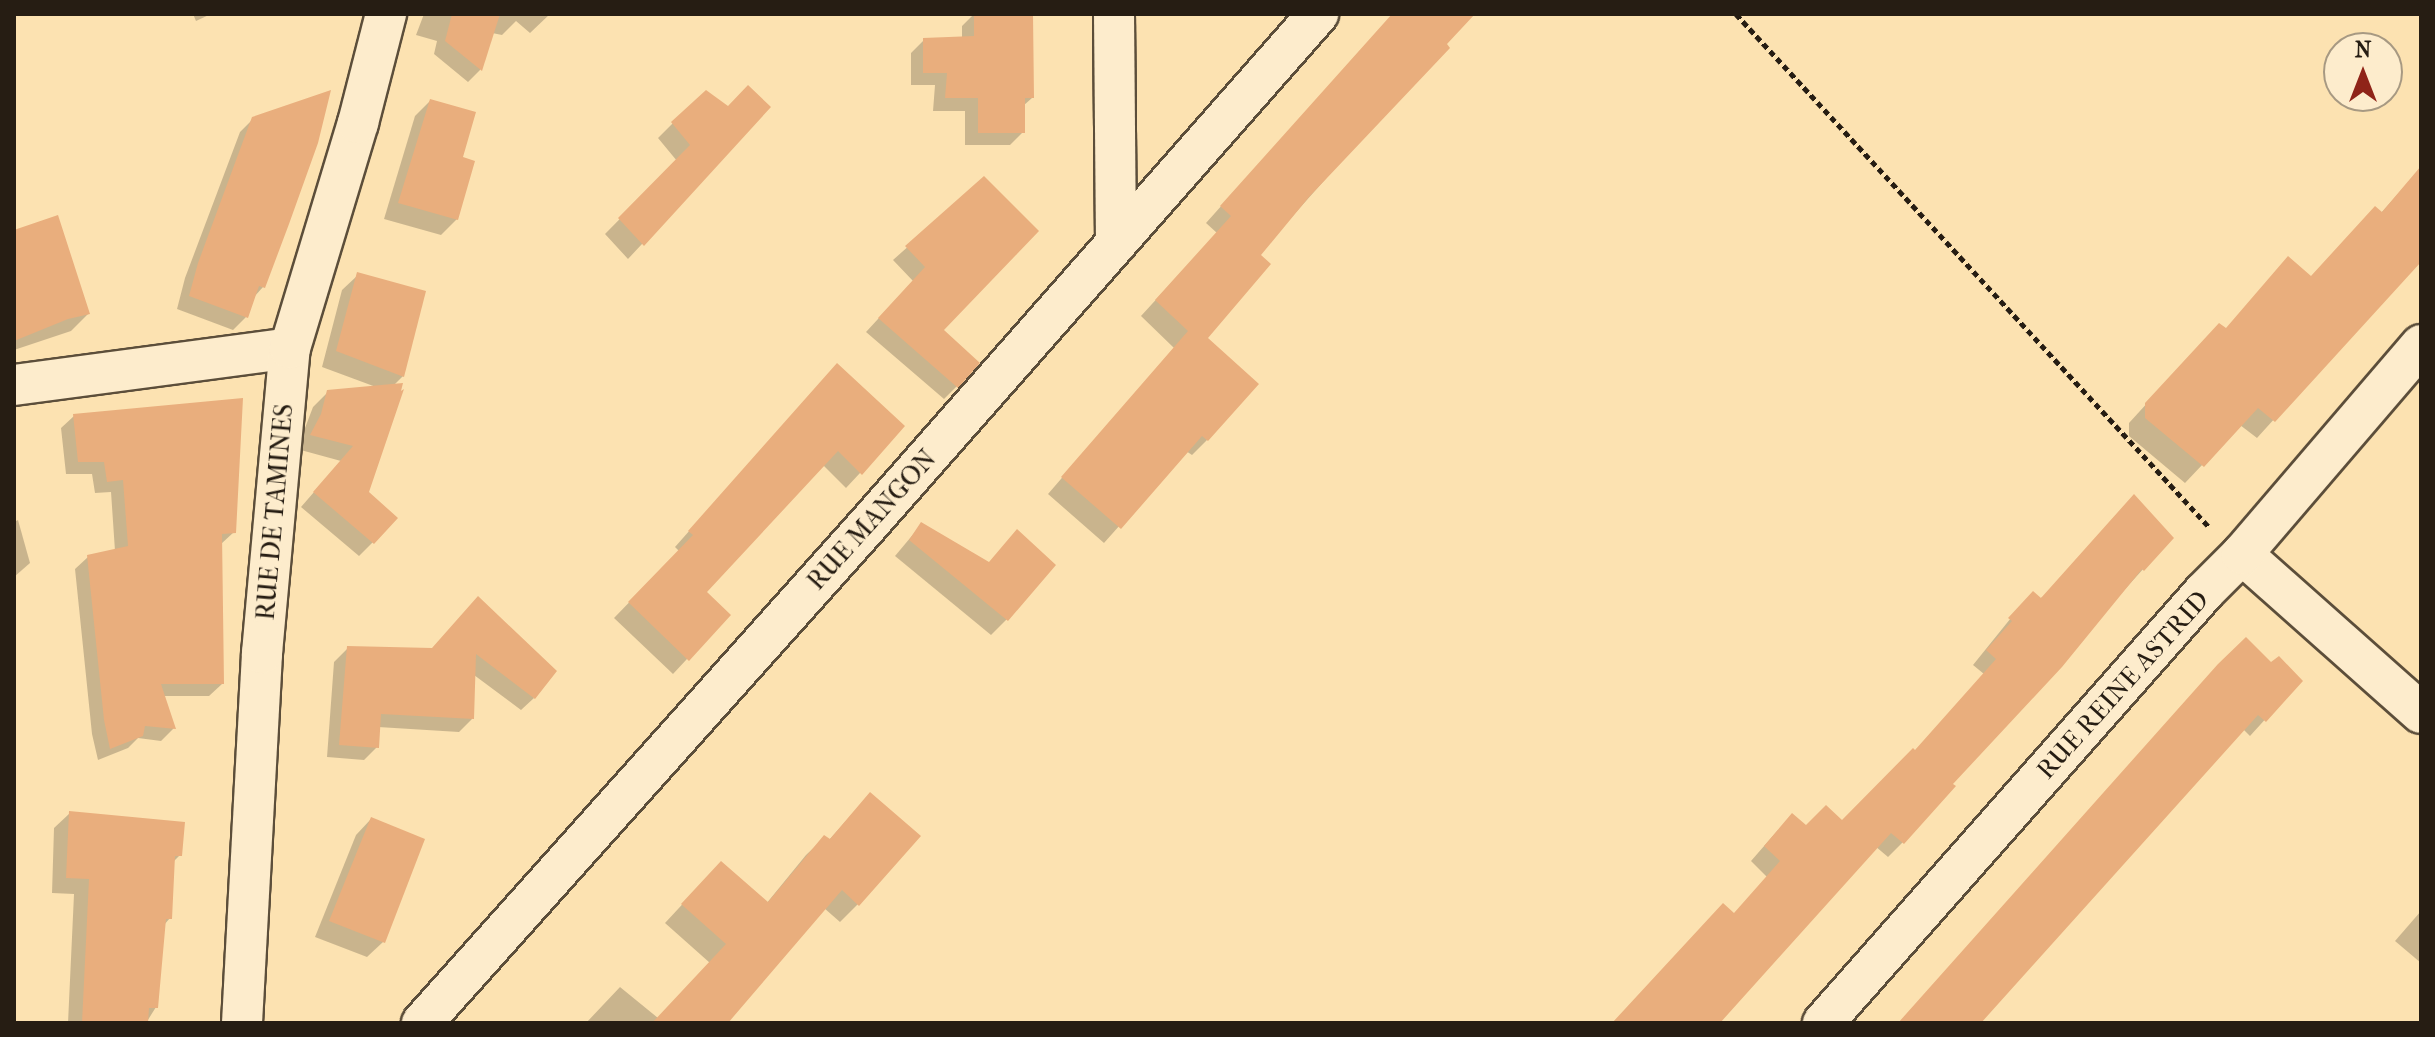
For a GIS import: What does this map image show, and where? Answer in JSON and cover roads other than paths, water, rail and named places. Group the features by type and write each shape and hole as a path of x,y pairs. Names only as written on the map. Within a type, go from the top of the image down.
{"street":[{"name":"RUE DE TAMINES","path":"242,1023 262,653 290,348 358,123 386,14"},
{"path":"1114,14 1116,243"},
{"name":"RUE MANGON","path":"422,1023 1318,14"},
{"name":"RUE REINE ASTRID","path":"1823,1023 2204,592 2242,554 2421,345"},
{"path":"14,385 290,348"},
{"path":"2242,554 2421,713"}]}
